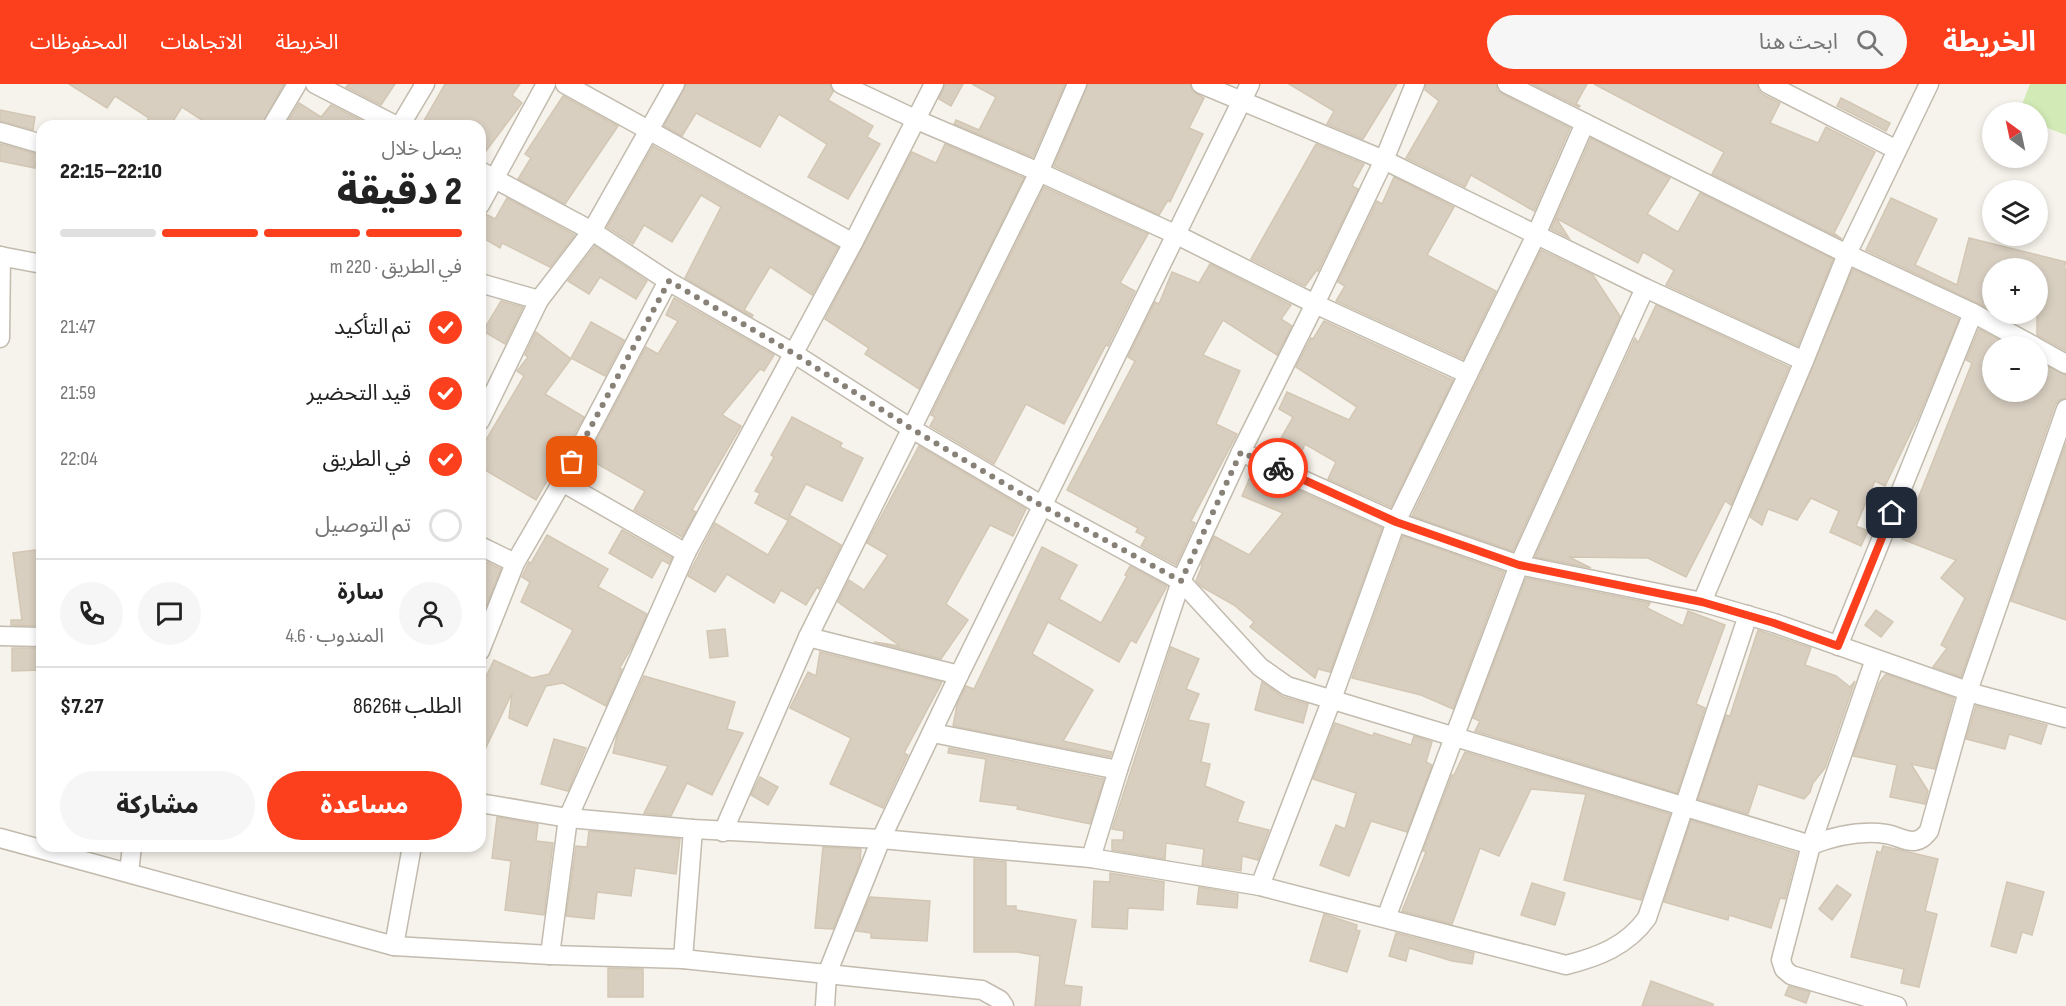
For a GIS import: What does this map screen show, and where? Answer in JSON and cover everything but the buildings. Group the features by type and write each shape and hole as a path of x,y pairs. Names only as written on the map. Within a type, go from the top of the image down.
{"street":[{"path":"276,120 297,84"},
{"path":"315,84 387,120"},
{"path":"403,120 425,84"},
{"path":"546,84 488,175 592,231 669,281 793,353 912,429 1042,506 1181,581 1268,674 1287,686 1811,845 1848,834 1871,833 1888,834 1912,841 1922,839 1929,831 1968,691 2066,409"},
{"path":"565,84 853,243"},
{"path":"486,409 539,300 592,231 675,84"},
{"path":"841,84 1177,235 1315,304 1468,374"},
{"path":"550,955 568,818 686,554 853,243 934,84"},
{"path":"723,832 808,637 1039,172 1077,84"},
{"path":"1201,84 1384,160 1645,288 1804,361"},
{"path":"825,1006 827,974 881,839 959,675 1250,84"},
{"path":"1091,858 1181,581 1241,452 1384,160 1414,84"},
{"path":"1507,84 2015,336"},
{"path":"1768,84 1897,150"},
{"path":"1702,602 1847,254 1929,84"},
{"path":"1260,886 1332,699 1396,522 1536,235 1585,123"},
{"path":"0,132 36,142"},
{"path":"0,338 1,256 36,263"},
{"path":"486,636 515,563 562,482 669,281"},
{"path":"486,285 539,300"},
{"path":"1386,918 1519,565 1645,288"},
{"path":"1838,646 1972,313"},
{"path":"2048,354 2066,364"},
{"path":"1241,452 1396,522 1519,565 1702,602 1748,615 1968,691 2066,718"},
{"path":"562,482 686,554"},
{"path":"486,549 515,563"},
{"path":"486,804 568,818 723,832 881,839 1091,858 1260,886 1566,965 1599,955 1622,943 1637,931 1647,918 1748,615"},
{"path":"0,636 36,637"},
{"path":"808,637 959,675"},
{"path":"1875,658 1811,845 1781,960 1784,969 1791,975 1897,1006"},
{"path":"933,733 1118,770"},
{"path":"683,959 693,829"},
{"path":"0,838 36,848"},
{"path":"52,852 394,946 550,955 683,959 982,990 1000,1000 1004,1006"},
{"path":"129,873 131,852"},
{"path":"394,946 411,852"}],"green space":[{"path":"2030,84 2066,84 2066,135 2048,128 2048,102 2023,102"}],"way so far":[{"path":"572,462 669,281 793,353 912,429 1042,506 1181,581 1241,452 1278,468"}],"route":[{"path":"1278,468 1396,522 1519,565 1702,602 1774,623 1838,646 1892,513"}]}
